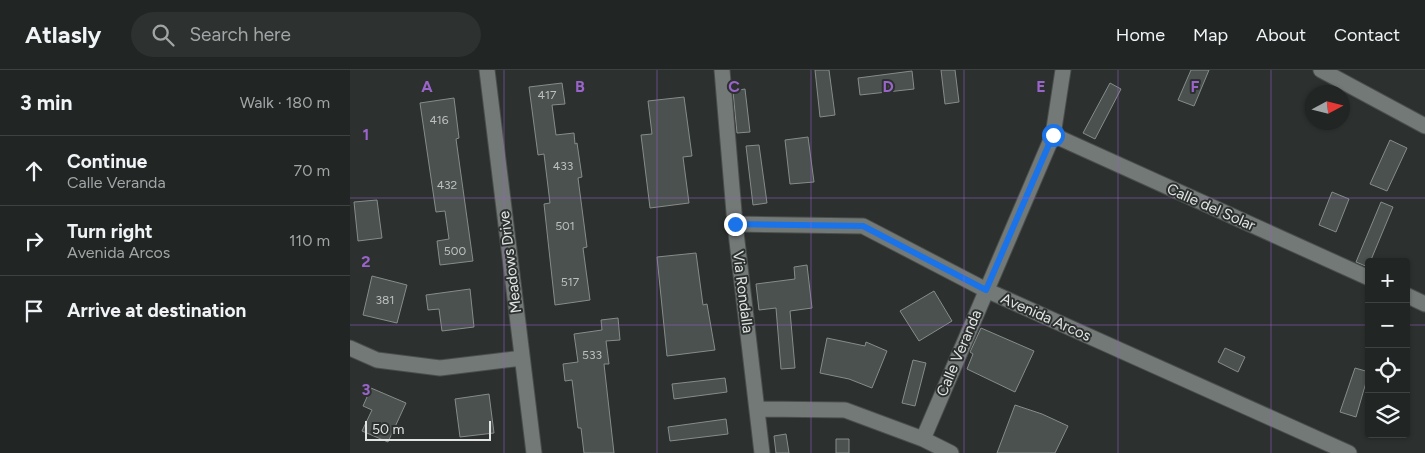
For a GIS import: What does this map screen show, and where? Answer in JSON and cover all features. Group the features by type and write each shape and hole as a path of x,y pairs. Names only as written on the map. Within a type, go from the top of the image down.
{"street":[{"name":"Meadows Drive","path":"487,70 534,453"},
{"name":"Via Rondalla","path":"722,70 735,224 762,453"},
{"name":"Calle Veranda","path":"923,439 1053,135 1063,70"},
{"path":"1321,70 1425,126"},
{"name":"Calle del Solar","path":"1053,135 1365,276"},
{"name":"Avenida Arcos","path":"735,224 863,226 986,290 1349,453"},
{"path":"1410,297 1425,304"},
{"path":"350,348 377,360 440,368 522,358"},
{"path":"758,409 845,410 923,439 951,453"}],"building":[{"path":"815,70 829,70 835,115 820,117"},
{"path":"941,70 955,70 959,102 945,104"},
{"path":"1191,70 1209,70 1194,106 1178,100"},
{"path":"912,71 914,89 860,95 858,78"},
{"path":"562,83 565,104 552,105 556,135 574,133 575,144 577,143 582,177 578,178 587,247 583,248 590,300 555,305 544,204 550,203 544,154 538,155 529,87"},
{"path":"1110,83 1121,89 1095,139 1083,133"},
{"path":"745,89 750,132 737,133 733,91"},
{"path":"684,97 692,156 683,157 689,203 650,208 641,135 652,134 648,101"},
{"path":"454,98 459,138 456,139 473,261 440,265 437,241 449,239 445,211 436,212 420,103"},
{"path":"808,137 814,182 790,184 785,140"},
{"path":"1390,140 1407,148 1387,191 1370,184"},
{"path":"759,145 767,203 753,205 746,146"},
{"path":"1332,192 1349,199 1336,232 1319,225"},
{"path":"377,200 382,238 358,241 354,202"},
{"path":"1381,202 1393,207 1372,258 1365,258 1365,266 1356,262"},
{"path":"696,253 703,305 707,304 715,350 667,356 657,257"},
{"path":"807,265 812,308 790,311 795,368 781,369 776,308 759,310 756,284 795,279 794,267"},
{"path":"372,276 407,285 397,323 363,315"},
{"path":"470,289 474,327 442,331 439,309 428,310 426,295"},
{"path":"934,291 952,321 919,341 900,311"},
{"path":"618,318 620,340 606,341 609,364 604,364 614,453 584,453 581,428 578,428 572,380 565,381 563,364 578,362 574,334 602,330 601,320"},
{"path":"981,328 1034,351 1015,392 967,369 973,354 970,352"},
{"path":"827,338 865,346 866,342 887,351 872,388 849,379 820,373"},
{"path":"1225,348 1245,357 1238,372 1218,362"},
{"path":"913,360 926,363 915,406 902,403"},
{"path":"1355,368 1365,371 1365,386 1356,417 1340,412"},
{"path":"725,378 727,392 674,399 672,384"},
{"path":"371,388 406,403 388,442 362,431 372,410 363,406"},
{"path":"489,394 494,433 460,437 455,399"},
{"path":"1015,405 1042,414 1068,426 1055,453 997,453"},
{"path":"726,419 728,434 670,441 668,427"},
{"path":"786,434 789,453 776,453 774,436"},
{"path":"836,439 849,439 849,453 836,453"}],"route":[{"path":"735,224 863,226 986,290 1053,135"}]}
